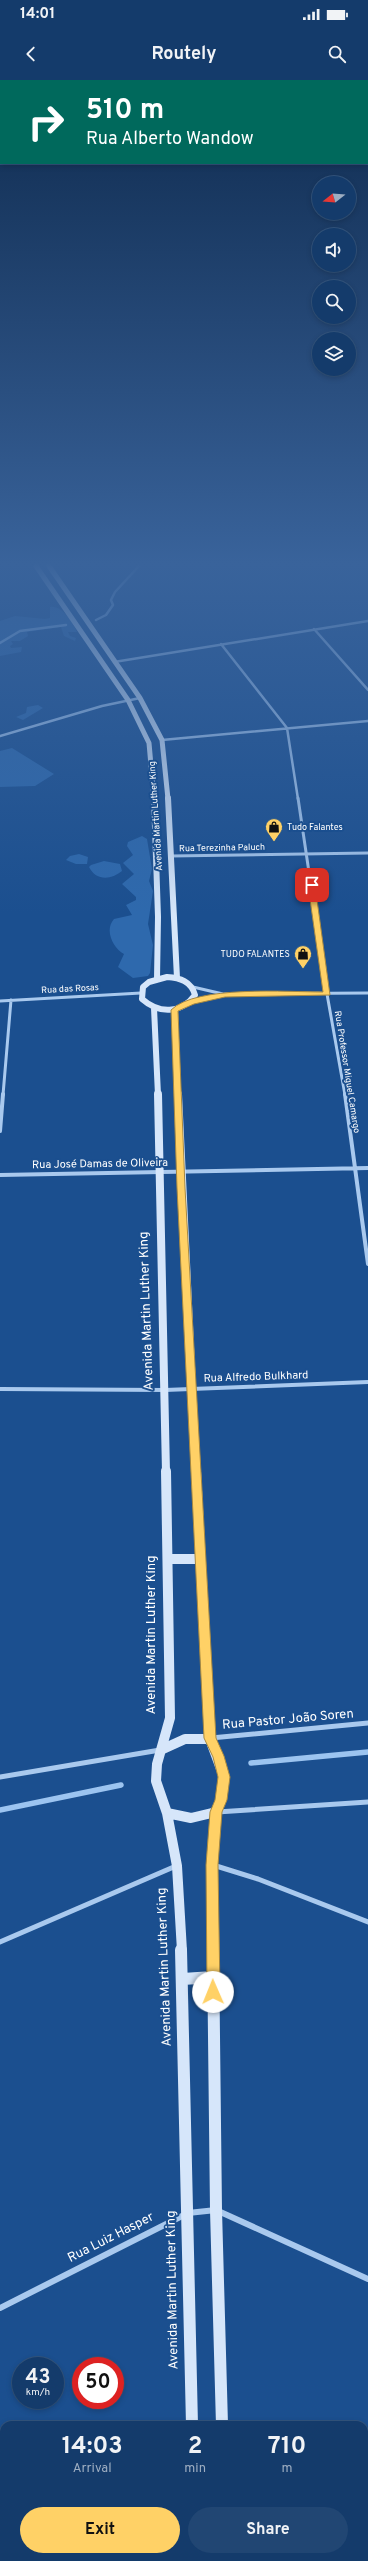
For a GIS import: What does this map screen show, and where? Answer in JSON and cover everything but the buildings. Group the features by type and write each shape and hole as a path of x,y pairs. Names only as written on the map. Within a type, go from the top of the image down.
{"main road":[{"name":"Avenida Martin Luther King","path":"115,682 128,700 149,743 153,770 158,917 157,978"},
{"name":"Avenida Martin Luther King","path":"128,682 140,698 162,740 167,770 177,978"},
{"path":"153,770 167,770"},
{"path":"157,978 177,978 187,982 193,988 195,995 192,1002 175,1010 154,1008 146,1004 141,993 149,982 157,978"},
{"name":"Avenida Martin Luther King","path":"154,1008 157,1054 158,1173 165,1390 170,1718 157,1764 156,1781 167,1813 177,1866 183,1979 192,2421"},
{"path":"175,1010 191,1389 210,1738 218,1756 224,1777 221,1800 216,1812 212,1865 216,2210 222,2421"},
{"path":"168,1559 200,1559"},
{"path":"162,1749 185,1739 210,1738"},
{"path":"167,1813 191,1818 216,1812"},
{"path":"183,1979 213,1977"}],"street":[{"name":"Rua Professor Miguel Camargo","path":"251,682 287,728 327,994 348,1110 354,1168 368,1264"},
{"path":"361,682 368,690"},
{"path":"0,736 128,700 140,698"},
{"path":"162,740 368,721"},
{"name":"Rua Terezinha Paluch","path":"171,856 368,853"},
{"path":"193,988 225,994 368,993"},
{"name":"Rua das Rosas","path":"0,1001 141,993"},
{"path":"192,1002 225,994"},
{"path":"0,1131 11,1000"},
{"name":"Rua José Damas de Oliveira","path":"0,1175 368,1168"},
{"name":"Rua Alfredo Bulkhard","path":"0,1389 165,1390 368,1382"},
{"name":"Rua Pastor João Soren","path":"210,1738 368,1723"},
{"path":"0,1777 162,1749"},
{"path":"216,1812 368,1802"},
{"path":"212,1865 258,1879 368,1922"},
{"path":"0,1942 177,1866"},
{"path":"216,2210 368,2279"},
{"name":"Rua Luiz Hasper","path":"0,2308 188,2213 216,2210"}],"shaded area":[{"path":"38,705 43,708 23,720 16,717 26,713 27,707"},
{"path":"12,748 54,774 35,786 0,787 0,751"},
{"path":"142,836 147,839 152,869 149,881 153,891 148,924 153,945 150,973 148,976 133,978 118,967 124,954 116,948 113,943 110,928 114,919 132,915 126,905 136,900 136,897 122,884 134,874 123,863 133,855 127,846 128,842"},
{"path":"79,854 88,857 87,864 76,864 66,860 70,856"},
{"path":"104,861 120,864 122,871 113,876 104,878 92,872 89,867 91,865"}],"waterway":[{"path":"251,1763 368,1752"},
{"path":"0,1810 121,1785"}],"place":[{"name":"Tudo Falantes","path":"274,842"},
{"name":"TUDO FALANTES","path":"303,969"}],"route":[{"path":"213,1992 212,1865 216,1812 221,1800 224,1777 218,1756 210,1738 181,1188 175,1010 187,1006 192,1002 225,994 327,994 312,885"}]}
